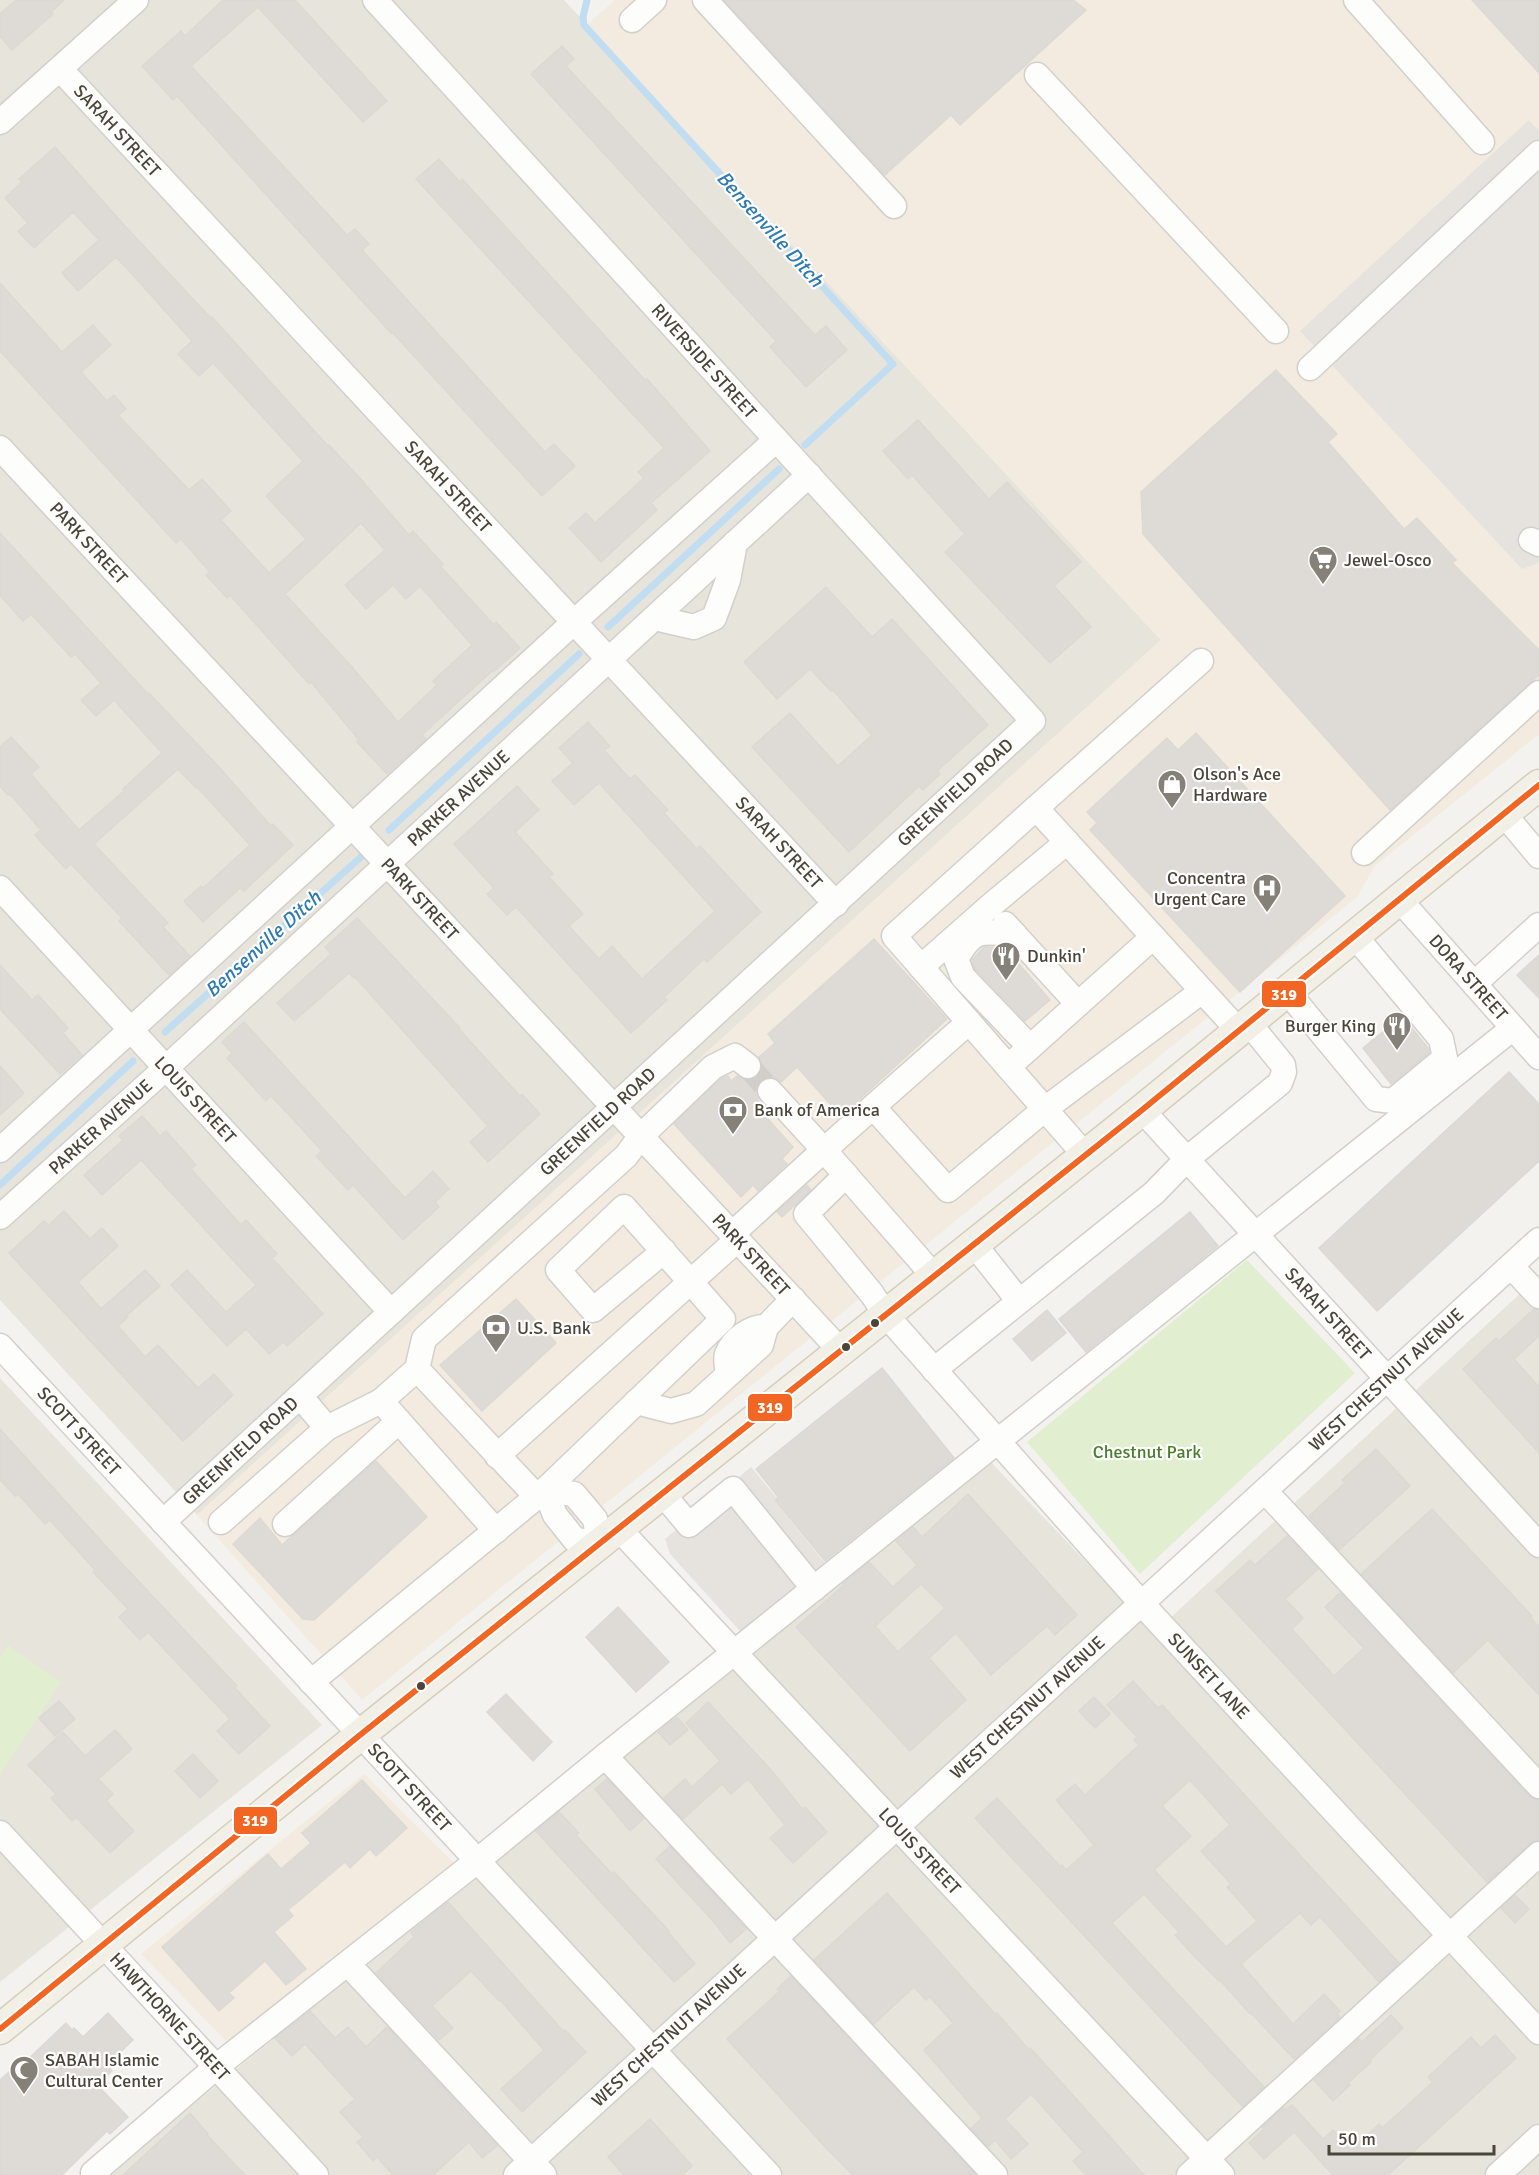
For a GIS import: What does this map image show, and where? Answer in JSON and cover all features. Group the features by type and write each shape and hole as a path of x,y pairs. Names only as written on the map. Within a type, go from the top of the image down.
{"main road":[{"path":"0,2029 360,1735 1142,1110 1354,934 1539,785"}],"street":[{"path":"4,109 60,69 136,0"},
{"name":"RIVERSIDE STREET","path":"375,0 1033,721"},
{"path":"632,20 654,0"},
{"path":"705,0 894,206"},
{"path":"1356,0 1482,142"},
{"name":"SARAH STREET","path":"60,69 836,904"},
{"path":"1037,75 1276,331"},
{"path":"1310,368 1539,153"},
{"path":"0,1150 574,621 776,440"},
{"name":"PARK STREET","path":"0,448 840,1350"},
{"name":"PARKER AVENUE","path":"0,1217 166,1068 808,475"},
{"path":"655,618 694,627 714,618 728,580 735,543"},
{"path":"1085,1155 894,936 1201,661"},
{"path":"1364,854 1539,693"},
{"name":"GREENFIELD ROAD","path":"163,1522 1033,721"},
{"path":"934,1370 1154,1193 1186,1159 1280,1083 1284,1072 1283,1065 1243,1026 1202,991 1036,808"},
{"path":"1504,814 1539,856"},
{"path":"921,967 1067,842"},
{"name":"LOUIS STREET","path":"0,888 391,1312"},
{"name":"DORA STREET","path":"1398,898 1539,1057"},
{"path":"989,907 1078,1004"},
{"path":"1474,984 1539,925"},
{"path":"1015,935 983,931 966,941 956,959 963,977 1030,1047"},
{"path":"1286,990 1376,1099 1393,1101 1445,1058 1441,1039 1354,934"},
{"path":"1008,1067 1153,937"},
{"path":"874,1108 948,1190 1045,1108 1202,991"},
{"path":"497,1456 691,1281 824,1150 969,1022"},
{"path":"96,2175 93,2173 216,2067 477,1861 1514,1028"},
{"path":"221,1522 327,1428 381,1401 417,1369 424,1339 626,1156 641,1136 713,1067 735,1056 748,1066"},
{"path":"770,1091 933,1275"},
{"name":"SARAH STREET","path":"1142,1110 1539,1545"},
{"name":"SUNSET LANE","path":"846,1175 806,1214 872,1294 885,1314 1142,1604 1539,2032"},
{"path":"311,1682 541,1494 723,1319 691,1281 664,1251 624,1207 558,1270 593,1310 664,1251"},
{"name":"WEST CHESTNUT AVENUE","path":"530,2170 653,2050 1539,1240"},
{"path":"974,1243 1019,1301"},
{"path":"1511,1266 1539,1296"},
{"path":"636,1402 670,1411 696,1404 728,1374 726,1356 735,1341 757,1326 766,1327 793,1299"},
{"name":"SCOTT STREET","path":"0,1346 768,2175"},
{"path":"417,1369 497,1456 541,1494 575,1540 609,1536"},
{"path":"300,1396 327,1428"},
{"path":"381,1401 496,1531"},
{"path":"285,1524 399,1421"},
{"path":"662,1493 689,1526 733,1489 814,1589"},
{"path":"1265,1491 1539,1786"},
{"name":"LOUIS STREET","path":"609,1536 735,1652 1215,2167"},
{"path":"605,1756 995,2175"},
{"name":"HAWTHORNE STREET","path":"0,1833 316,2175"},
{"path":"1189,2175 1215,2167 1450,1936 1539,1854"},
{"path":"348,1964 530,2170"},
{"path":"1498,2175 1539,2137"}],"shaded area":[{"path":"0,0 564,0 1161,640 197,1515 0,1300"},
{"path":"615,0 1539,0 1539,734 1375,866 1357,897 362,1700 197,1515 1161,640 587,25"},
{"path":"1529,120 1539,131 1539,563 1522,569 1300,331"},
{"path":"1539,1276 1539,2175 107,2175 986,1457 1154,1633"},
{"path":"0,1378 322,1725 0,1982"},
{"path":"751,1467 776,1497 774,1500 828,1567 742,1631 670,1554 665,1539"},
{"path":"364,1774 455,1864 233,2048 141,1954"}],"green space":[{"name":"Chestnut Park","path":"1247,1260 1355,1373 1140,1574 1027,1442"},
{"path":"8,1645 61,1682 0,1775 0,1657"}],"building":[{"path":"16,0 64,0 51,12 53,14 12,50 0,36 0,14"},
{"path":"223,0 295,0 387,101 363,122 258,7 191,66 347,235 355,229 369,244 362,250 545,452 554,444 575,466 542,496 177,96 173,100 142,66 181,31 185,36"},
{"path":"724,0 1073,0 1086,10 960,125 951,115 885,175"},
{"path":"1472,0 1539,0 1539,73"},
{"path":"562,46 574,59 566,66 815,335 826,326 847,350 806,387 770,347 776,341 531,74"},
{"path":"55,147 125,226 358,476 409,535 413,531 443,564 441,567 494,625 496,622 520,648 422,735 426,739 387,774 357,742 359,740 311,682 309,684 230,595 227,598 206,575 210,572 181,539 176,543 0,351 0,283 62,352 93,325 111,345 81,372 107,401 114,395 126,409 118,415 189,490 202,479 231,511 221,520 269,573 306,539 266,496 303,461 213,363 199,376 178,354 192,341 116,257 78,291 62,273 99,240 73,212 34,248 18,231 28,223 5,198 22,182 19,179","holes":["361,523 385,550 345,585 366,609 393,585 406,599 420,586 472,645 433,681 437,685 398,722 352,667 285,594"]},
{"path":"439,159 460,182 462,179 645,380 647,379 710,451 651,503 657,510 601,562 569,528 586,513 595,523 644,478 638,472 664,448 416,179"},
{"name":"Jewel-Osco","path":"1276,370 1337,434 1328,442 1404,529 1417,518 1456,560 1452,563 1539,650 1539,675 1390,810 1143,534 1141,492"},
{"path":"918,420 989,499 1007,482 1081,562 1054,586 1091,627 1050,663 945,552 965,534 912,475 908,479 883,451"},
{"path":"0,533 148,694 219,767 271,826 273,824 293,845 244,891 240,888 203,922 184,901 201,886 203,888 250,845 178,769 94,844 168,923 163,927 190,956 169,975 119,921 122,918 71,864 66,869 41,842 35,835 41,830 10,794 8,795 0,786 0,747 11,737 39,767 31,774 79,830 124,791 123,789 162,753 114,700 96,716 81,700 101,683 75,654 71,657 31,614 23,621 0,595"},
{"path":"826,587 872,637 892,619 988,725 937,771 940,774 923,790 919,786 849,852 752,747 790,713 838,766 872,735 833,690 831,691 810,669 777,699 744,662"},
{"path":"588,722 610,746 604,750 630,779 635,775 668,810 664,813 697,849 700,846 761,912 707,962 704,959 664,997 667,1000 631,1033 516,907 507,915 487,894 494,888 454,844 517,786 539,810 515,832 553,874 549,877 583,914 569,926 599,959 612,946 642,979 715,911 599,783 574,805 552,781 573,763 559,748"},
{"path":"1196,733 1345,896 1240,992 1090,830 1097,823 1087,812 1167,738 1178,750"},
{"path":"357,918 520,1096 522,1094 540,1114 488,1162 470,1142 488,1126 355,977 349,973 294,1021 277,1003 331,954 325,947"},
{"path":"874,939 947,1019 841,1116 797,1067 781,1082 774,1077 761,1080 756,1087 759,1101 755,1105 793,1147 782,1159 787,1164 758,1191 753,1185 741,1197 674,1124 721,1079 728,1076 731,1081 737,1076 747,1080 759,1075 762,1067 759,1057 775,1043 768,1034"},
{"name":"Dunkin'","path":"984,947 993,947 997,951 1005,948 1050,1000 1025,1021 975,969 972,960"},
{"path":"1539,955 1539,998 1517,975"},
{"path":"0,965 32,1000 38,995 68,1028 63,1033 82,1055 60,1074 0,1009"},
{"name":"Burger King","path":"1402,1016 1429,1049 1429,1053 1391,1084 1363,1048"},
{"path":"244,1022 405,1198 433,1171 449,1189 435,1202 439,1207 403,1240 353,1185 348,1190 316,1156 322,1151 271,1096 266,1101 227,1058 232,1053 222,1042"},
{"path":"0,1066 24,1093 0,1115"},
{"path":"1509,1072 1539,1104 1539,1161 1377,1311 1319,1248"},
{"path":"142,1116 160,1136 166,1131 196,1165 191,1169 241,1225 246,1220 277,1254 272,1258 323,1314 287,1346 283,1342 269,1354 246,1329 227,1346 171,1285 187,1270 226,1312 256,1285 141,1160 102,1195 84,1175 123,1140 119,1136"},
{"path":"807,1185 811,1190 782,1217 777,1212"},
{"path":"64,1211 90,1239 102,1228 118,1246 78,1282 101,1309 145,1270 160,1286 118,1326 145,1357 158,1345 198,1388 214,1374 233,1395 183,1441 9,1253 44,1221 49,1225"},
{"path":"1190,1212 1218,1246 1086,1352 1059,1319"},
{"name":"U.S. Bank","path":"516,1299 556,1343 482,1411 440,1365"},
{"path":"1534,1309 1539,1310 1539,1336 1514,1359 1539,1387 1539,1453 1463,1369 1496,1338 1499,1341"},
{"path":"1047,1310 1066,1333 1032,1361 1013,1339"},
{"path":"882,1368 954,1458 825,1561 775,1500 778,1497 756,1469"},
{"path":"0,1429 237,1686 235,1688 270,1726 239,1754 217,1731 230,1719 148,1632 140,1640 119,1617 128,1609 93,1572 95,1570 50,1520 45,1524 18,1494 15,1496 0,1480"},
{"path":"1376,1449 1410,1486 1339,1550 1309,1516 1345,1483 1342,1480"},
{"path":"376,1461 427,1517 314,1620 303,1619 233,1544 260,1518 282,1545"},
{"path":"968,1494 1077,1615 1055,1635 1047,1626 991,1675 956,1633 929,1658 966,1700 910,1751 796,1627 869,1562 893,1587 917,1565 896,1541 913,1527 922,1537","holes":["921,1584 945,1608 898,1652 875,1626"]},
{"path":"1432,1509 1532,1616 1530,1617 1539,1627 1539,1695 1488,1640 1453,1673 1361,1574"},
{"path":"1287,1536 1318,1569 1285,1599 1303,1618 1292,1629 1334,1676 1364,1648 1325,1607 1340,1593 1529,1796 1539,1800 1539,1840 1529,1844 1487,1882 1216,1591 1250,1560 1255,1565"},
{"path":"618,1607 669,1662 636,1692 586,1637"},
{"path":"1133,1681 1158,1708 1162,1705 1399,1963 1379,1982 1320,1917 1311,1925 1300,1913 1241,1964 1293,2024 1324,1994 1340,2011 1337,2014 1340,2017 1294,2059 1175,1935 1179,1932 1144,1894 1112,1923 1264,2087 1243,2107 975,1818 997,1798 1066,1870 1094,1845 1056,1800 1075,1784 1085,1795 1139,1745 1134,1740 1137,1737 1107,1705","holes":["1190,1780 1230,1825 1201,1851 1231,1884 1227,1887 1257,1921 1226,1947 1154,1870 1191,1836 1162,1806"]},
{"path":"506,1694 552,1742 533,1761 487,1712"},
{"path":"1094,1697 1110,1714 1095,1728 1079,1711"},
{"path":"59,1701 75,1719 55,1736 39,1718"},
{"path":"708,1702 772,1771 802,1809 805,1807 827,1832 793,1863 770,1838 785,1825 748,1779 731,1794 722,1784 683,1819 664,1798 685,1779 692,1787 720,1761 686,1723"},
{"path":"677,1717 688,1730 670,1745 658,1732"},
{"path":"115,1730 132,1749 98,1779 113,1794 106,1801 134,1831 110,1853 76,1817 72,1821 51,1798 56,1794 28,1765 63,1732 85,1756"},
{"path":"193,1754 218,1781 200,1798 175,1771"},
{"path":"607,1779 644,1818 630,1831 595,1789"},
{"path":"362,1780 407,1828 376,1856 370,1849 350,1868 345,1862 288,1910 293,1916 274,1932 306,1969 286,1985 265,1961 229,1993 234,1998 219,2011 162,1947 268,1854 281,1869 311,1843 302,1833"},
{"path":"559,1812 579,1833 576,1835 669,1931 695,1964 674,1982 536,1831"},
{"path":"670,1846 746,1929 730,1943 656,1859"},
{"path":"887,1893 1144,2175 1086,2175 1073,2161 1083,2152 1031,2094 1005,2119 1028,2144 1011,2159 995,2140 988,2147 971,2128 982,2118 924,2050 953,2023 930,1997 926,2000 914,1987 874,2024 814,1960"},
{"path":"1515,1895 1529,1909 1515,1923 1501,1908"},
{"path":"448,1902 564,2032 565,2030 586,2052 522,2112 501,2089 544,2050 471,1971 432,2006 453,2028 439,2040 376,1973 414,1937 411,1932"},
{"path":"791,1976 976,2175 853,2175 828,2150 727,2039 780,1991 777,1989"},
{"path":"310,2011 335,2038 348,2027 366,2047 387,2027 497,2146 482,2158 469,2142 433,2175 393,2175 377,2157 373,2161 357,2142 363,2137 340,2112 355,2099 305,2044 292,2056 275,2038"},
{"name":"SABAH Islamic Cultural Center","path":"108,2013 133,2040 107,2065 112,2071 103,2079 107,2084 101,2089 128,2117 110,2134 107,2131 62,2175 0,2175 0,2080 19,2063 21,2066 66,2023 83,2037"},
{"path":"1391,2015 1403,2028 1333,2101 1314,2080 1359,2039 1362,2042"},
{"path":"1495,2035 1516,2058 1388,2175 1333,2175 1294,2132 1264,2159 1249,2143 1264,2129 1262,2127 1283,2108 1285,2110 1292,2105 1323,2139 1333,2130 1351,2150 1379,2124 1382,2128 1433,2082 1428,2077 1471,2037 1481,2048"},
{"path":"190,2113 207,2135 245,2175 123,2175"},
{"path":"650,2119 692,2166 682,2175 624,2175 608,2157"}],"waterway":[{"name":"Bensenville Ditch","path":"587,0 583,17 584,25 893,364 805,445"},
{"name":"Bensenville Ditch","path":"608,627 779,469"},
{"name":"Bensenville Ditch","path":"389,830 579,654"},
{"name":"Bensenville Ditch","path":"165,1032 361,857"},
{"name":"Bensenville Ditch","path":"0,1185 133,1061"}],"tunnel":[{"path":"748,1066 770,1091"}],"transit line":[{"name":"319","path":"0,2029 360,1735 1142,1110 1539,785"}],"place":[{"name":"Jewel-Osco","path":"1323,586"},
{"name":"Olson's Ace Hardware","path":"1172,810"},
{"name":"Concentra Urgent Care","path":"1267,914"},
{"name":"Dunkin'","path":"1006,982"},
{"name":"Burger King","path":"1397,1052"},
{"name":"Bank of America","path":"733,1136"},
{"name":"U.S. Bank","path":"496,1354"},
{"name":"SABAH Islamic Cultural Center","path":"24,2096"}]}
